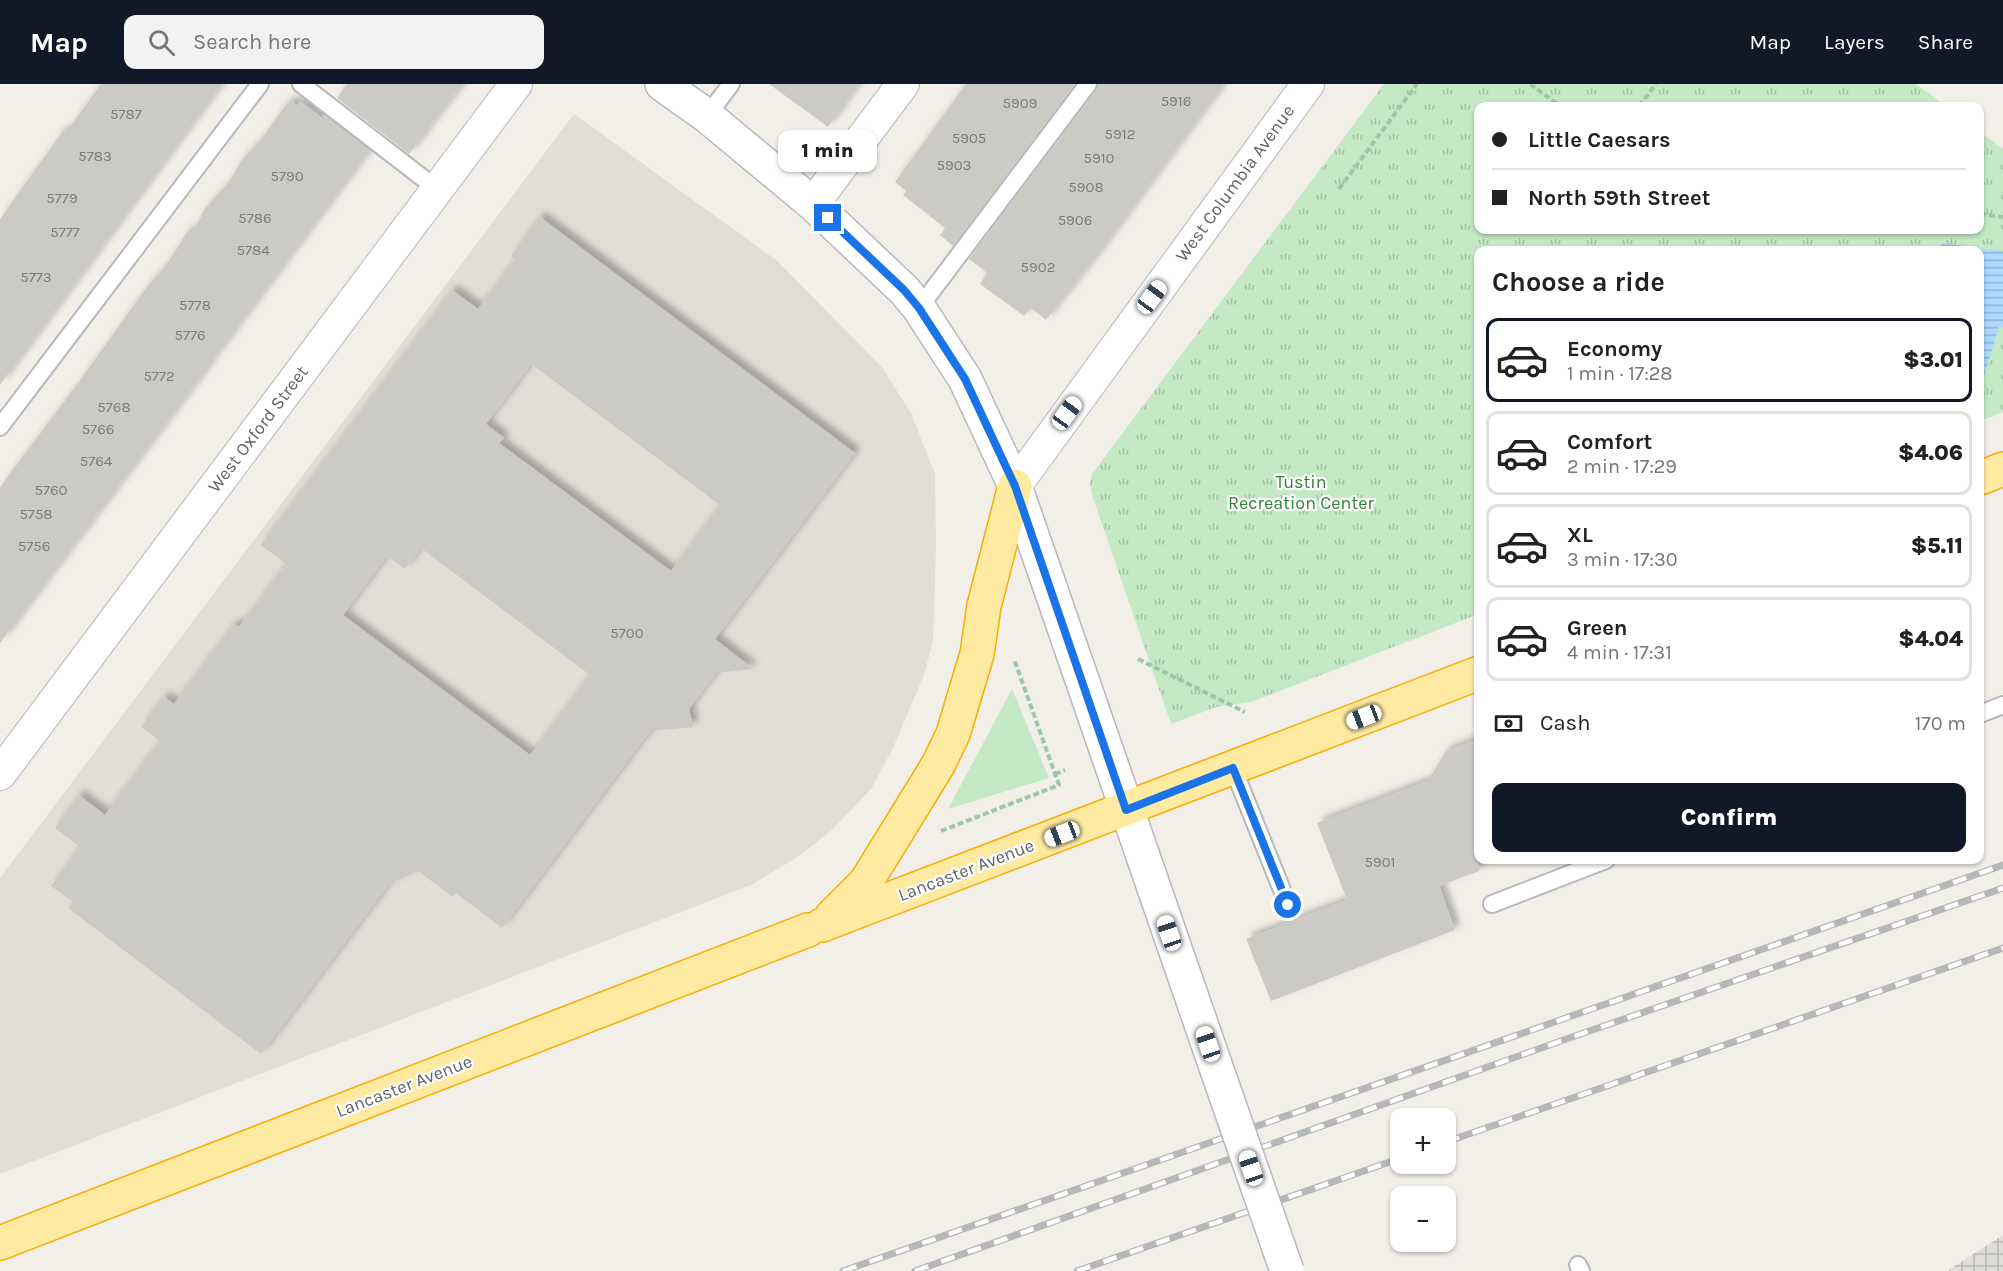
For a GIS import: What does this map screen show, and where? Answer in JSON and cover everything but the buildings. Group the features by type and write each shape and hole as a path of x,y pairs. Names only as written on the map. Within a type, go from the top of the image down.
{"highway":[{"path":"1984,476 2003,469"},
{"path":"815,928 866,882 938,765 953,734 977,654 984,606 1015,486"},
{"name":"Lancaster Avenue","path":"0,1243 1474,675"}],"street":[{"name":"West Oxford Street","path":"0,774 516,84"},
{"path":"662,84 707,116 813,204 904,290 919,308 965,379 1015,486 1287,1271"},
{"path":"813,204 903,84"},
{"name":"West Columbia Avenue","path":"1015,486 1308,84"}],"lane":[{"path":"0,427 260,84"},
{"path":"301,84 437,189"},
{"path":"707,116 731,84"},
{"path":"919,308 1088,84"},
{"path":"1984,712 2003,705"},
{"path":"1233,768 1288,905"},
{"path":"1492,904 1596,864"}],"path":[{"path":"1339,189 1417,84"},
{"path":"1530,84 1555,102"},
{"path":"1643,102 1656,84"},
{"path":"1984,215 2003,217"},
{"path":"938,832 1059,785 1012,654"},
{"path":"1138,659 1245,712"},
{"path":"1055,774 1065,771"}],"shaded area":[{"path":"574,114 776,260 881,366 911,413 935,474 936,547 933,641 924,675 893,748 871,789 832,830 799,856 751,885 0,1174 0,878"},
{"path":"2003,1235 2003,1271 1947,1271"}],"green space":[{"name":"Tustin Recreation Center","path":"1384,84 1916,84 1941,102 1474,102 1474,234 1984,234 1984,135 2003,149 2003,412 1984,419 1984,246 1474,246 1474,616 1251,702 1216,707 1171,724 1092,495 1090,484 1092,474"},
{"path":"1012,689 1049,778 948,809"}],"water":[{"path":"1941,243 1964,246 1941,246"},
{"path":"1984,249 2003,251 2003,327 1999,327 1984,376"}],"railway":[{"path":"843,1271 2003,865"},
{"path":"915,1271 1572,1037 2003,888"},
{"path":"1456,1139 2003,948"},
{"path":"1077,1271 1390,1162"}],"route":[{"path":"828,218 904,290 919,308 965,379 1015,486 1126,810 1233,768 1288,905"}]}
